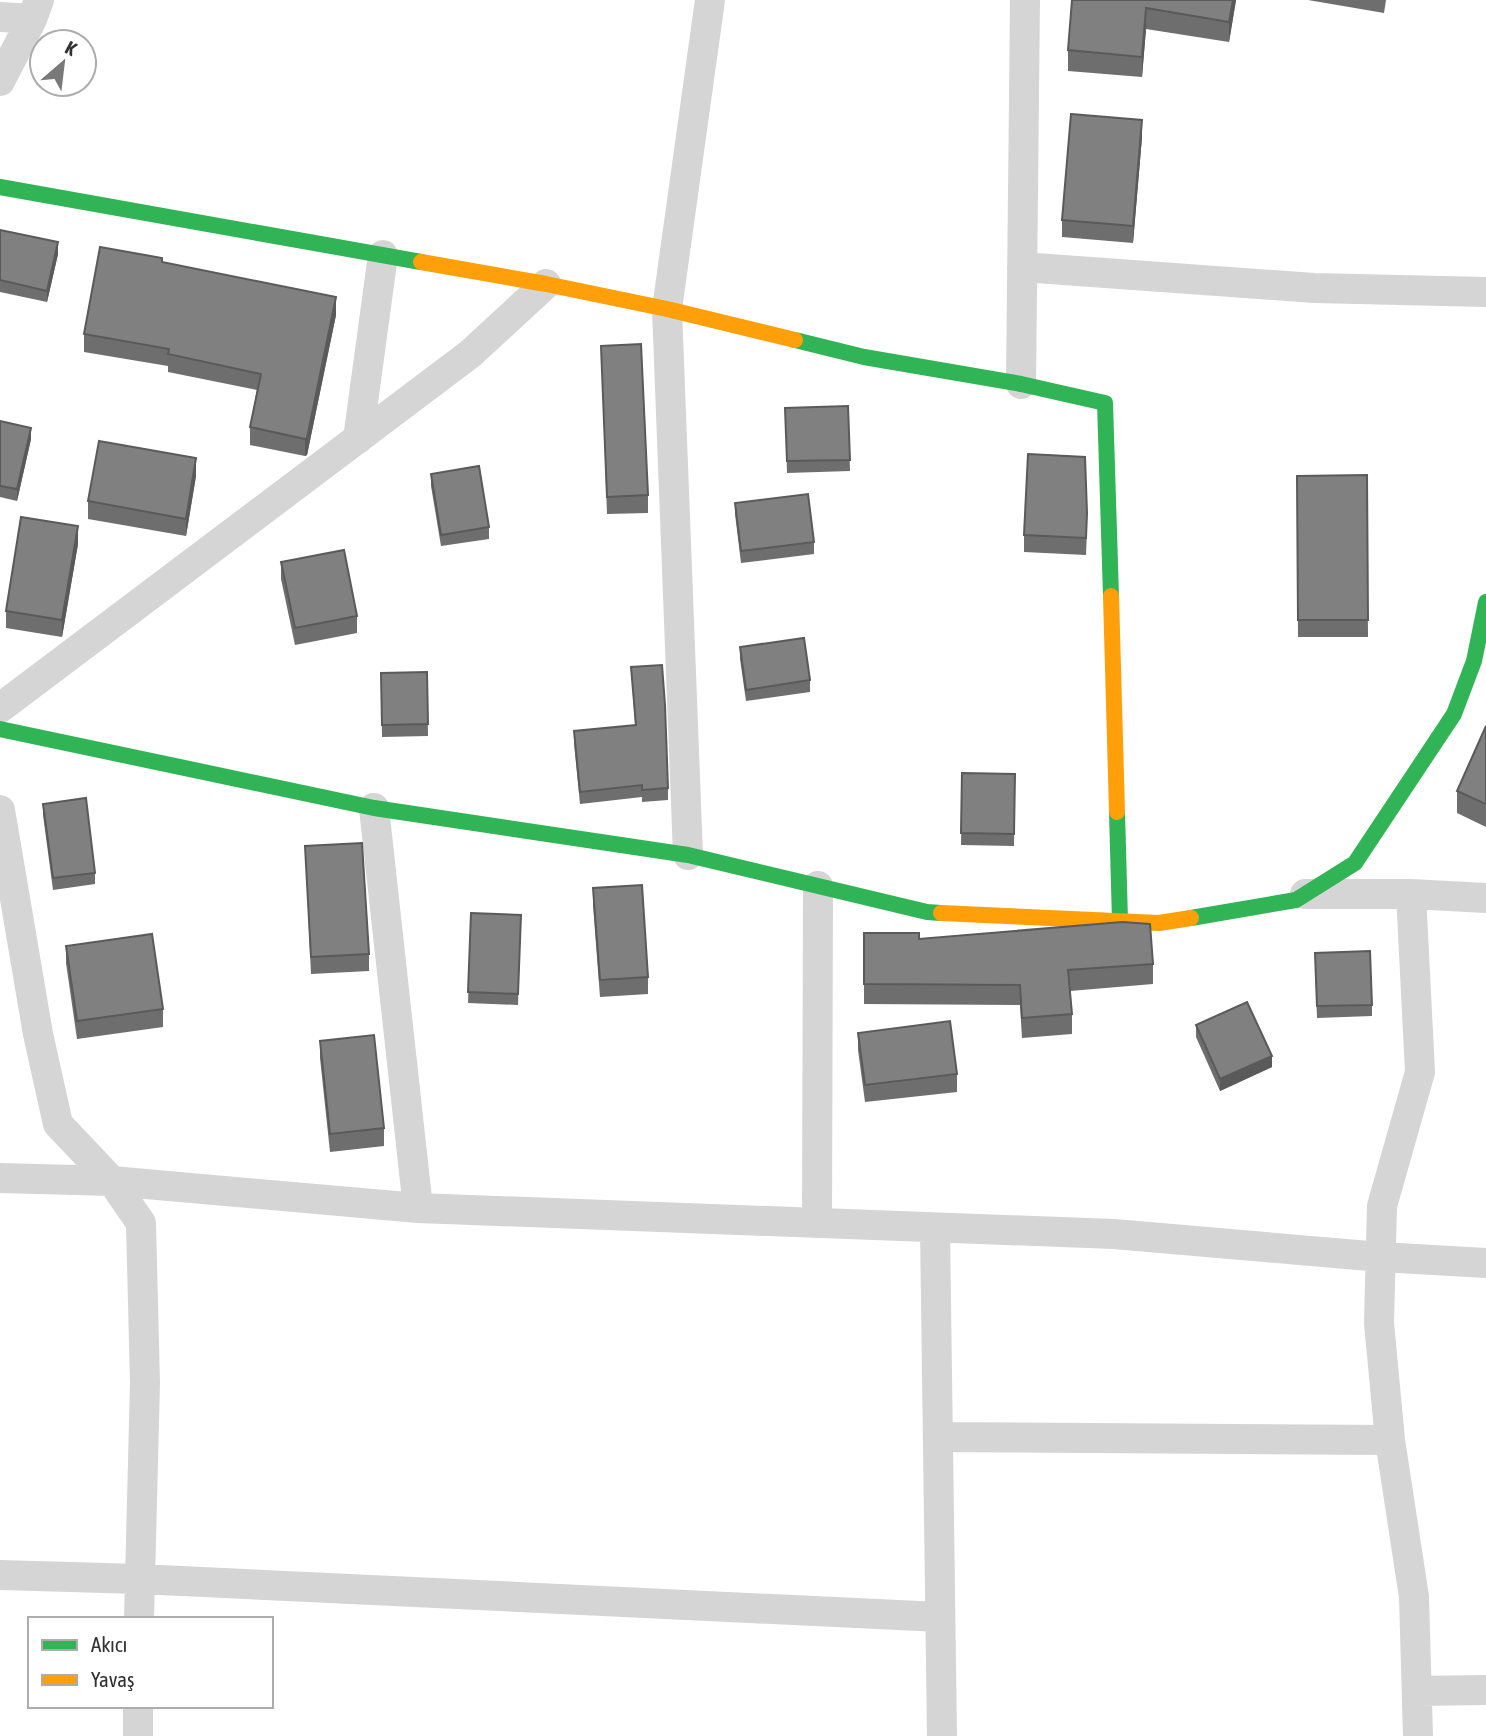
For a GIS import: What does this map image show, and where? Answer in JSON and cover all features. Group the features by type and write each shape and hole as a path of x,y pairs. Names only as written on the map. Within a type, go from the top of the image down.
{"street":[{"path":"688,855 667,309 710,0"},
{"path":"1021,384 1025,0"},
{"path":"0,17 36,10"},
{"path":"0,81 36,10"},
{"path":"0,187 546,284 667,309 864,357 1021,384 1105,404 1120,921"},
{"path":"358,439 383,255"},
{"path":"1022,267 1314,288 1486,292"},
{"path":"0,708 470,354 546,284"},
{"path":"1454,714 1474,662 1486,602"},
{"path":"0,729 374,808 688,855 927,912 1159,923 1296,900 1355,863 1454,714 1486,673"},
{"path":"374,808 418,1208"},
{"path":"0,810 38,1034 58,1124 112,1181 141,1223 145,1383 139,1617"},
{"path":"817,1223 818,886"},
{"path":"1305,894 1411,894 1486,898"},
{"path":"1411,894 1420,1072 1382,1206 1379,1323 1390,1440 1415,1597 1418,1736"},
{"path":"0,1178 112,1181 418,1208 1114,1234 1381,1257 1486,1263"},
{"path":"935,1228 942,1736"},
{"path":"938,1437 1390,1440"},
{"path":"0,1576 139,1579 940,1617"},
{"path":"1417,1691 1486,1690"},
{"path":"138,1708 138,1736"}],"building":[{"path":"1072,0 1233,0 1229,22 1146,8 1142,57 1068,50"},
{"path":"1071,114 1142,120 1133,226 1062,220"},
{"path":"0,230 58,242 47,291 0,280"},
{"path":"100,247 336,297 307,438 250,427 261,374 168,354 169,349 84,334"},
{"path":"641,344 648,495 607,497 601,346"},
{"path":"848,406 850,460 787,461 785,408"},
{"path":"0,421 31,428 17,489 0,486"},
{"path":"99,441 196,458 186,519 88,501"},
{"path":"1028,454 1085,457 1086,538 1024,535"},
{"path":"479,466 489,527 441,535 431,474"},
{"path":"1367,475 1368,620 1298,620 1297,476"},
{"path":"808,494 814,542 741,551 735,503"},
{"path":"21,517 78,526 62,620 6,611"},
{"path":"344,550 357,616 295,628 281,562"},
{"path":"804,638 810,680 746,690 740,647"},
{"path":"662,665 668,788 642,790 642,785 580,792 574,731 636,725 631,667"},
{"path":"427,672 428,724 382,725 381,673"},
{"path":"1486,726 1486,804 1457,791"},
{"path":"962,773 1015,774 1014,834 961,833"},
{"path":"86,798 95,873 53,878 43,804"},
{"path":"362,843 369,954 311,957 305,846"},
{"path":"642,885 648,977 600,980 593,888"},
{"path":"471,913 521,915 518,994 468,992"},
{"path":"1122,922 1150,924 1153,964 1068,970 1072,1014 1022,1018 1020,985 864,984 864,933 919,933 919,939"},
{"path":"152,934 163,1009 77,1021 66,946"},
{"path":"1370,951 1372,1005 1317,1006 1315,953"},
{"path":"1247,1002 1272,1056 1220,1079 1196,1025"},
{"path":"950,1021 957,1074 865,1085 858,1033"},
{"path":"374,1035 384,1128 330,1134 320,1041"}],"traffic: fast":[{"path":"0,187 421,262"},
{"path":"795,340 864,357 1021,384 1105,403 1111,596"},
{"path":"1191,918 1296,900 1355,863 1454,714 1474,661 1486,602"},
{"path":"0,729 374,808 688,855 927,912 941,913"},
{"path":"1117,812 1120,921"}],"traffic: slow":[{"path":"421,262 667,309 795,340"},
{"path":"1111,596 1117,812"},
{"path":"941,913 1159,923 1191,918"}]}
